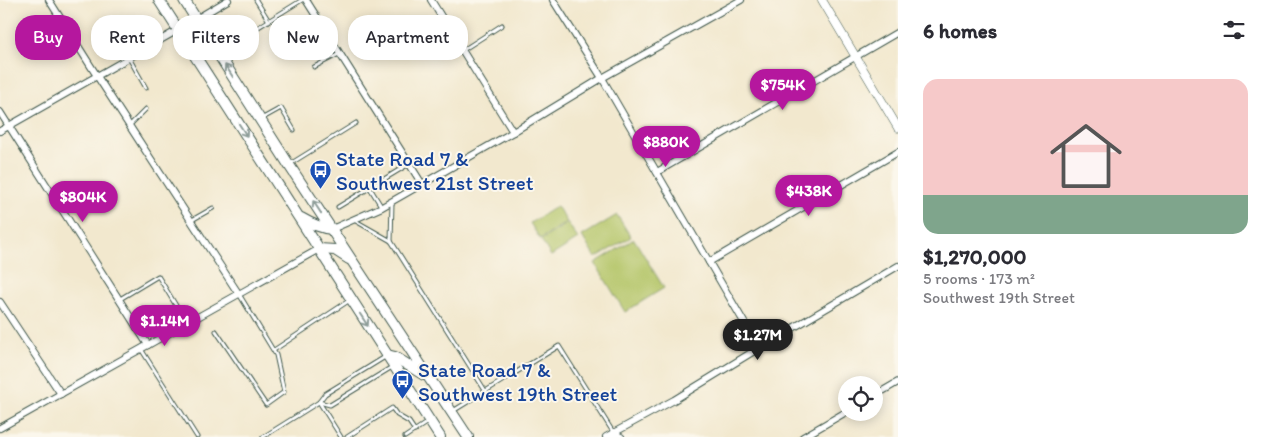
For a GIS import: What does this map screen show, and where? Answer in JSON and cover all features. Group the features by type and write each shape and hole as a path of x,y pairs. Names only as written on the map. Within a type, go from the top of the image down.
{"main road":[{"path":"159,0 173,22"},
{"path":"184,0 193,15"},
{"path":"197,60 440,437"},
{"path":"222,60 468,437"},
{"path":"298,216 324,229 332,229"},
{"path":"319,249 335,250 354,262"},
{"path":"387,355 404,361 429,378"}],"street":[{"path":"49,0 238,293"},
{"path":"203,15 228,0"},
{"path":"306,0 422,184"},
{"path":"432,0 441,15"},
{"path":"553,0 602,78 759,348"},
{"path":"332,229 392,202 602,78 741,0"},
{"path":"822,0 898,128"},
{"path":"657,172 898,32"},
{"path":"0,131 125,60"},
{"path":"468,60 513,132"},
{"path":"0,112 148,345"},
{"path":"709,262 898,152"},
{"path":"0,428 319,249"},
{"path":"606,437 613,435 674,400 898,266"},
{"path":"0,302 61,394"},
{"path":"883,391 898,382"},
{"path":"803,437 838,417"},
{"path":"613,435 621,437"}],"lane":[{"path":"256,0 269,21 259,27"},
{"path":"278,15 302,0"},
{"path":"468,46 502,26"},
{"path":"314,67 340,54"},
{"path":"129,60 146,88"},
{"path":"129,125 146,108"},
{"path":"260,119 281,108 294,130"},
{"path":"289,165 356,123"},
{"path":"338,207 409,164"},
{"path":"370,188 382,207"},
{"path":"391,242 392,202"},
{"path":"192,220 213,208"},
{"path":"353,220 391,242 486,392"},
{"path":"119,300 158,276 186,323"},
{"path":"216,331 266,405 284,392 276,354 238,293"},
{"path":"274,350 351,300"},
{"path":"452,412 559,346 613,435"},
{"path":"141,349 197,437"},
{"path":"263,437 319,402 325,394 387,355"},
{"path":"319,402 330,405 394,365"},
{"path":"319,402 341,437"},
{"path":"347,437 392,408 397,415 409,422 415,430"},
{"path":"405,437 430,421"}],"green space":[{"path":"557,206 567,222 540,239 530,223"},
{"path":"617,215 631,237 595,258 582,236"},
{"path":"568,223 578,239 551,256 541,240"},
{"path":"634,239 664,288 625,312 595,263"}],"place":[{"name":"State Road 7 & Southwest 21st Street","path":"320,189"},
{"name":"State Road 7 & Southwest 19th Street","path":"402,400"}]}
